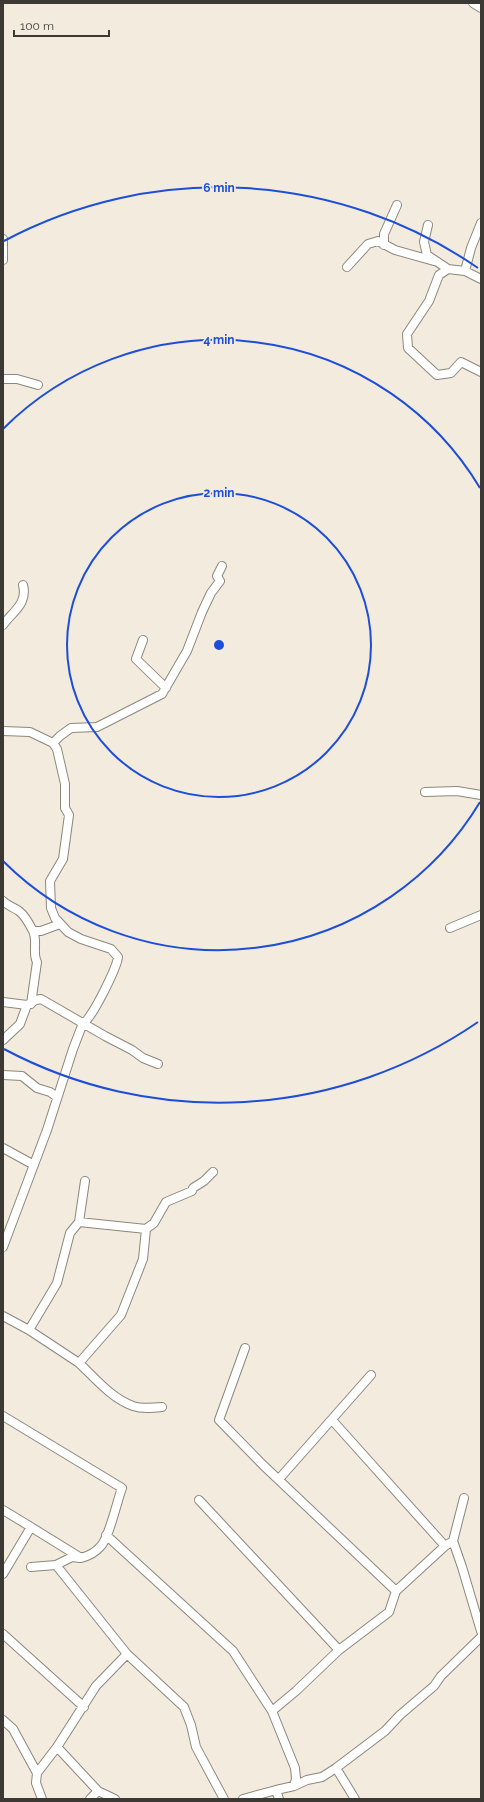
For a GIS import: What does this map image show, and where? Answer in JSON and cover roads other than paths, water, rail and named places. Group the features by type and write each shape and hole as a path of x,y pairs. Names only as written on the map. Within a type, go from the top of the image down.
{"street":[{"path":"473,3 481,8"},
{"path":"384,245 384,234 397,205"},
{"path":"465,271 471,248 481,223"},
{"path":"428,226 424,242 427,255 448,269 465,271 481,280"},
{"path":"3,239 3,260"},
{"path":"347,267 368,244 378,241 384,245 434,261"},
{"path":"448,269 439,275 429,301 407,334 408,348 437,375 451,373 461,362 481,372"},
{"path":"3,379 17,379 38,385"},
{"path":"53,743 65,731 77,727 97,727 162,694 187,651 202,612 211,593 220,581 217,576 222,566"},
{"path":"3,625 10,615 21,605 24,598 23,585"},
{"path":"143,640 136,659 166,688"},
{"path":"3,731 30,732 53,743 59,757 65,784 65,808 69,815 63,859 50,881 51,908 60,924 72,934 81,939 111,949 118,957 114,970 93,1010 86,1022 82,1023 34,1165 3,1247"},
{"path":"424,792 457,791 481,795"},
{"path":"3,901 8,906 18,911 34,931 36,949 34,957 37,962 29,1004 20,1024 3,1040"},
{"path":"450,928 481,914"},
{"path":"34,931 41,931 60,924"},
{"path":"3,1002 29,1004 41,999 132,1050 143,1058 158,1064"},
{"path":"3,1075 22,1076 37,1088 50,1092 57,1097"},
{"path":"3,1148 34,1165"},
{"path":"79,1363 122,1315 143,1259 146,1229 158,1217 166,1202 192,1191 193,1188 204,1181 213,1172"},
{"path":"29,1330 57,1284 70,1233 79,1222 86,1181"},
{"path":"79,1222 146,1229"},
{"path":"3,1316 29,1330 79,1363 120,1400 134,1406 144,1408 162,1407"},
{"path":"245,1348 219,1420 396,1591"},
{"path":"279,1479 371,1375"},
{"path":"3,1416 122,1488 101,1547 90,1555 81,1558 72,1557 56,1566 31,1567"},
{"path":"332,1420 445,1546"},
{"path":"464,1498 452,1541 462,1567 481,1631"},
{"path":"199,1500 339,1650"},
{"path":"3,1510 81,1558"},
{"path":"3,1574 31,1527"},
{"path":"106,1535 234,1651 272,1711 295,1768 295,1783"},
{"path":"272,1711 296,1691 339,1650 389,1612 396,1591 452,1541"},
{"path":"56,1566 127,1654 184,1707 191,1725 196,1747 224,1799"},
{"path":"3,1634 84,1707"},
{"path":"243,1799 295,1783 322,1777 336,1768 385,1731 400,1714 434,1686 441,1676 481,1637"},
{"path":"42,1799 36,1783 37,1773 57,1747 84,1707 96,1686 127,1654"},
{"path":"3,1720 13,1729 37,1773"},
{"path":"57,1747 98,1791 115,1799"},
{"path":"336,1768 355,1799"},
{"path":"276,1790 279,1799"},
{"path":"90,1799 98,1791"}]}
